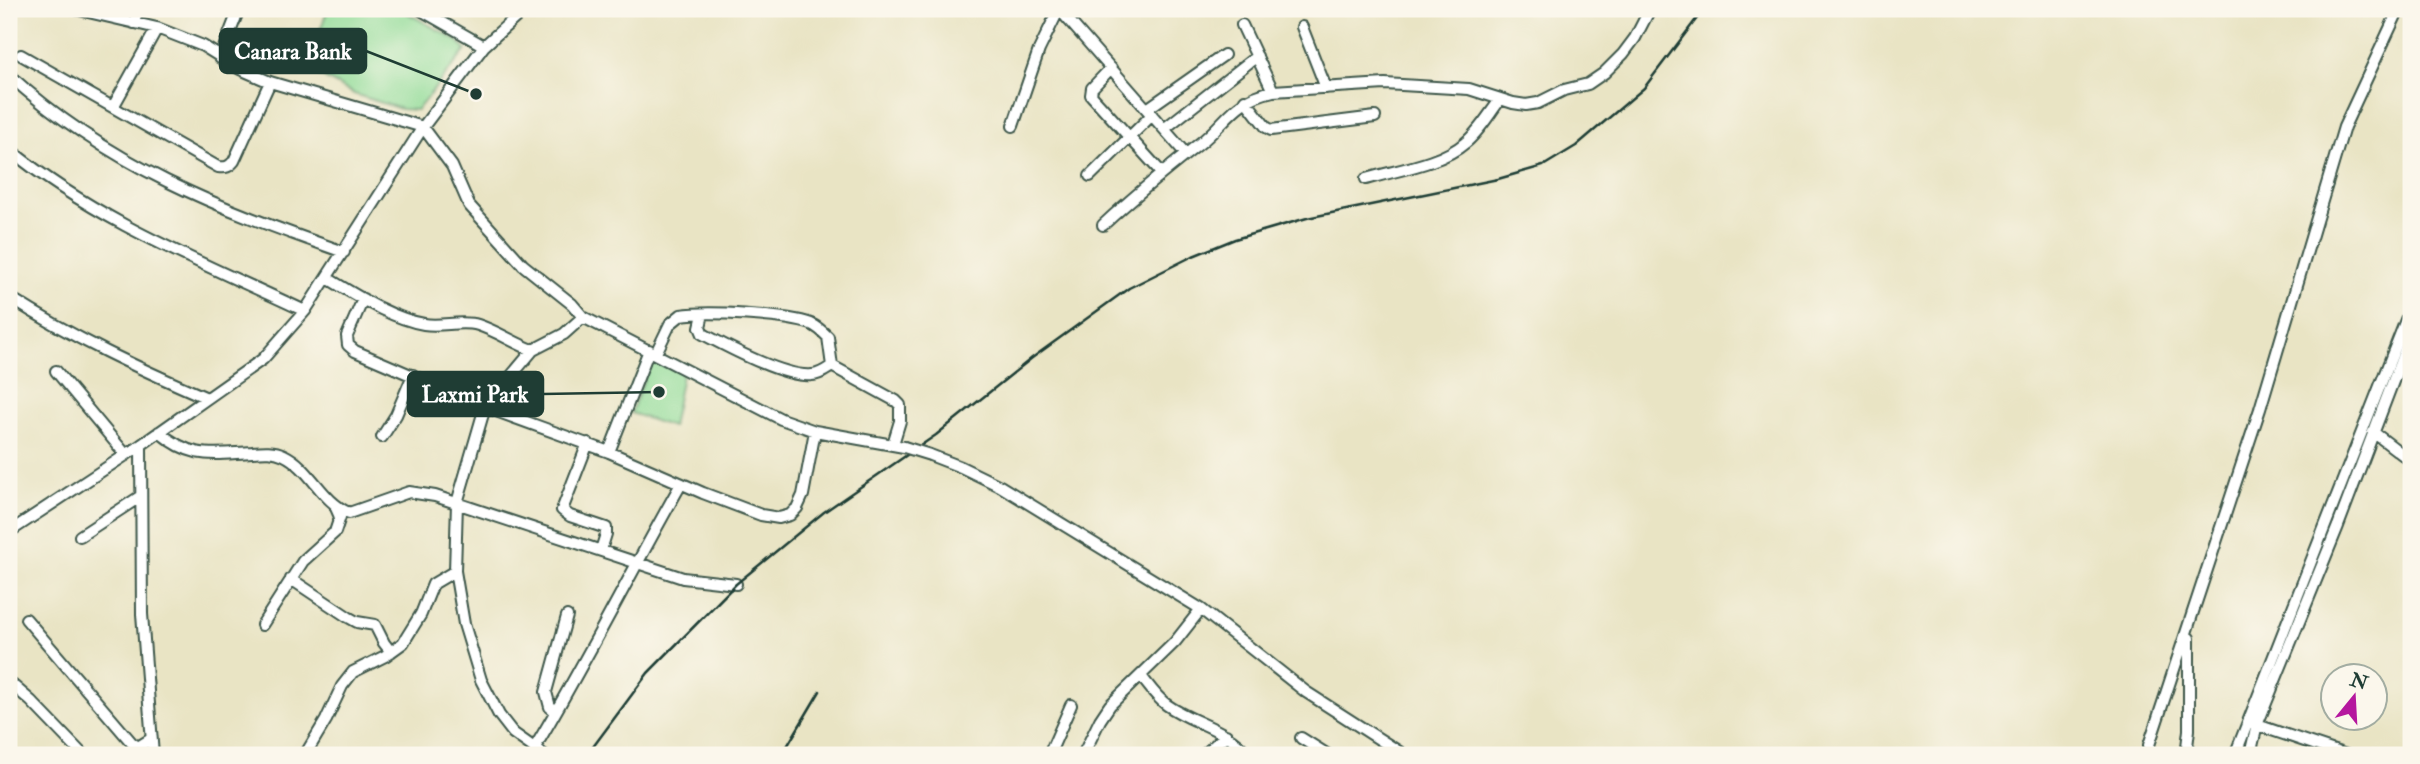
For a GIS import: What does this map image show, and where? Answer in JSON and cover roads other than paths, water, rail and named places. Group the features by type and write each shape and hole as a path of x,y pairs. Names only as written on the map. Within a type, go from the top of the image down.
{"street":[{"path":"75,9 157,28 203,46 220,58 270,82 423,127 452,166 469,205 523,265 572,304 583,317 781,419 815,431 898,445 961,467 1000,486 1201,609 1306,692 1399,754"},
{"path":"134,23 138,9"},
{"path":"220,58 239,9"},
{"path":"419,9 484,46"},
{"path":"9,532 141,445 262,359 304,311 327,278 423,127 484,46 525,9"},
{"path":"1013,126 1039,50 1059,9 1185,153"},
{"path":"1103,225 1161,172 1215,130 1231,111 1245,100 1273,91 1385,84 1469,89 1500,100 1526,105 1538,103 1564,90 1588,84 1623,54 1650,9"},
{"path":"2149,746 2260,409 2344,127 2399,9"},
{"path":"1242,25 1273,91"},
{"path":"1302,27 1326,88"},
{"path":"113,107 157,28"},
{"path":"21,55 169,141 224,168 234,161 270,82"},
{"path":"1090,176 1129,138 1149,112 1224,55"},
{"path":"1164,129 1257,55"},
{"path":"1111,68 1092,88 1091,95 1161,172"},
{"path":"9,75 53,112 146,172 207,201 344,251"},
{"path":"1245,100 1271,131 1376,117"},
{"path":"1366,179 1454,152 1480,128 1500,100"},
{"path":"9,149 36,172 86,205 304,311"},
{"path":"327,278 363,299 423,324 478,325 514,344 533,350"},
{"path":"9,297 55,327 128,364 207,398"},
{"path":"363,299 346,337 348,345 355,351 485,407 588,443 681,484 761,515 779,518 790,515 797,508 803,495 815,431"},
{"path":"2250,755 2253,724 2411,307"},
{"path":"703,314 700,327 704,334 772,366 810,376 832,366"},
{"path":"609,452 652,351 674,319 681,315 776,318 811,324 828,337 832,366"},
{"path":"583,317 564,334 533,350 485,407 457,503 455,571 467,635 481,680 499,715 513,733 539,752 556,711 681,484"},
{"path":"2235,755 2253,724 2374,432 2411,334"},
{"path":"832,366 900,405 898,445"},
{"path":"56,371 126,454"},
{"path":"382,437 396,415 413,375"},
{"path":"159,432 176,446 193,453 273,451 285,455 295,462 336,508 340,517 335,532 303,561 262,625"},
{"path":"2374,432 2411,461"},
{"path":"588,443 562,510 570,516 606,528 601,550"},
{"path":"141,445 142,614 152,755"},
{"path":"336,508 349,513 409,492 435,496 682,578 736,584"},
{"path":"80,536 141,496"},
{"path":"305,755 327,720 342,686 353,672 403,643 414,626 433,584 455,571"},
{"path":"291,579 356,622 375,625 391,652"},
{"path":"1083,755 1105,712 1122,691 1175,642 1201,609"},
{"path":"556,711 550,707 546,692 566,616"},
{"path":"26,619 132,743 138,747 151,738"},
{"path":"2186,755 2189,730 2189,625"},
{"path":"1141,676 1169,706 1226,735 1248,755"},
{"path":"9,682 83,755"},
{"path":"1049,755 1071,705"},
{"path":"2253,724 2346,755"},
{"path":"1204,755 1226,735"},
{"path":"1301,738 1328,755"}],"railway":[{"path":"587,755 648,673 736,584 824,512 936,435 1032,358 1129,288 1193,256 1235,239 1307,218 1498,179 1543,166 1576,146 1644,88 1704,9"},
{"path":"782,755 820,691"}],"place":[{"name":"Canara Bank","path":"476,94"},
{"name":"Laxmi Park","path":"659,392"}]}
